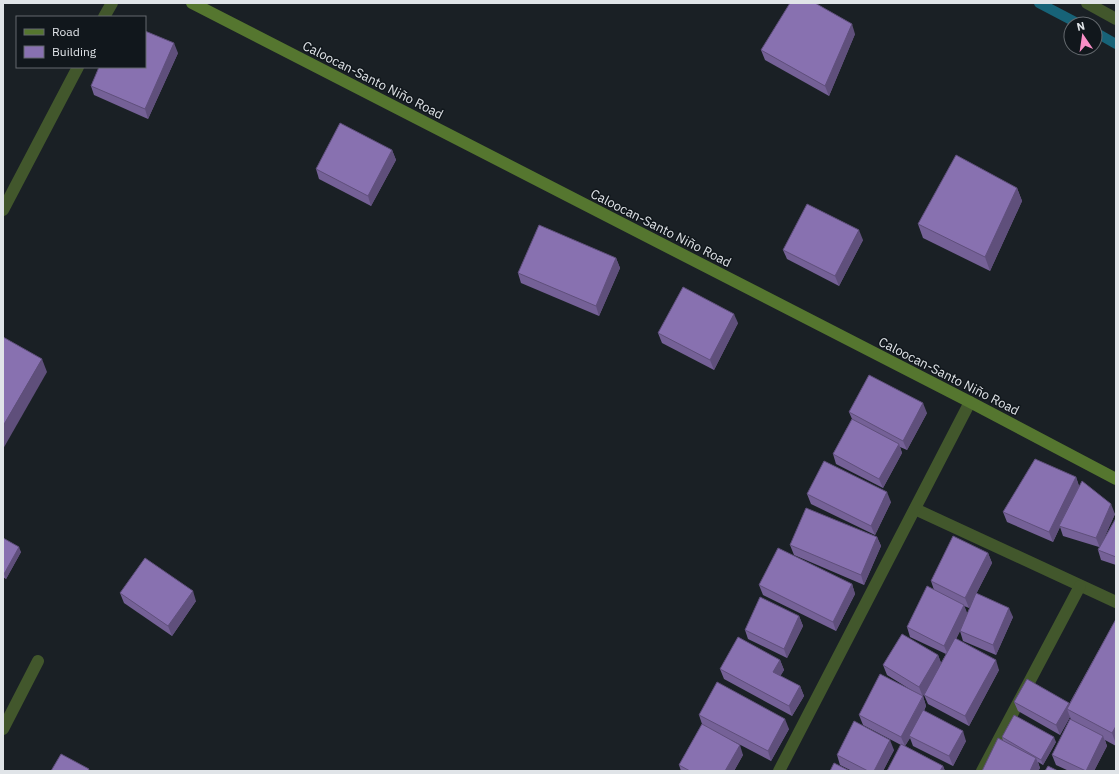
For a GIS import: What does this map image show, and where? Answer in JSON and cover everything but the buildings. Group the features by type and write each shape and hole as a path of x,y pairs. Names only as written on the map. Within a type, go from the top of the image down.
{"street":[{"path":"105,16 112,3"},
{"name":"Caloocan-Santo Niño Road","path":"192,3 970,402 1116,479"},
{"path":"1087,3 1116,19"},
{"path":"3,210 77,68"},
{"path":"779,771 970,402"},
{"path":"915,509 1116,602"},
{"path":"982,771 1080,586"},
{"path":"3,729 38,661"}],"waterway":[{"path":"1039,3 1064,16"},
{"path":"1103,37 1116,44"}]}
